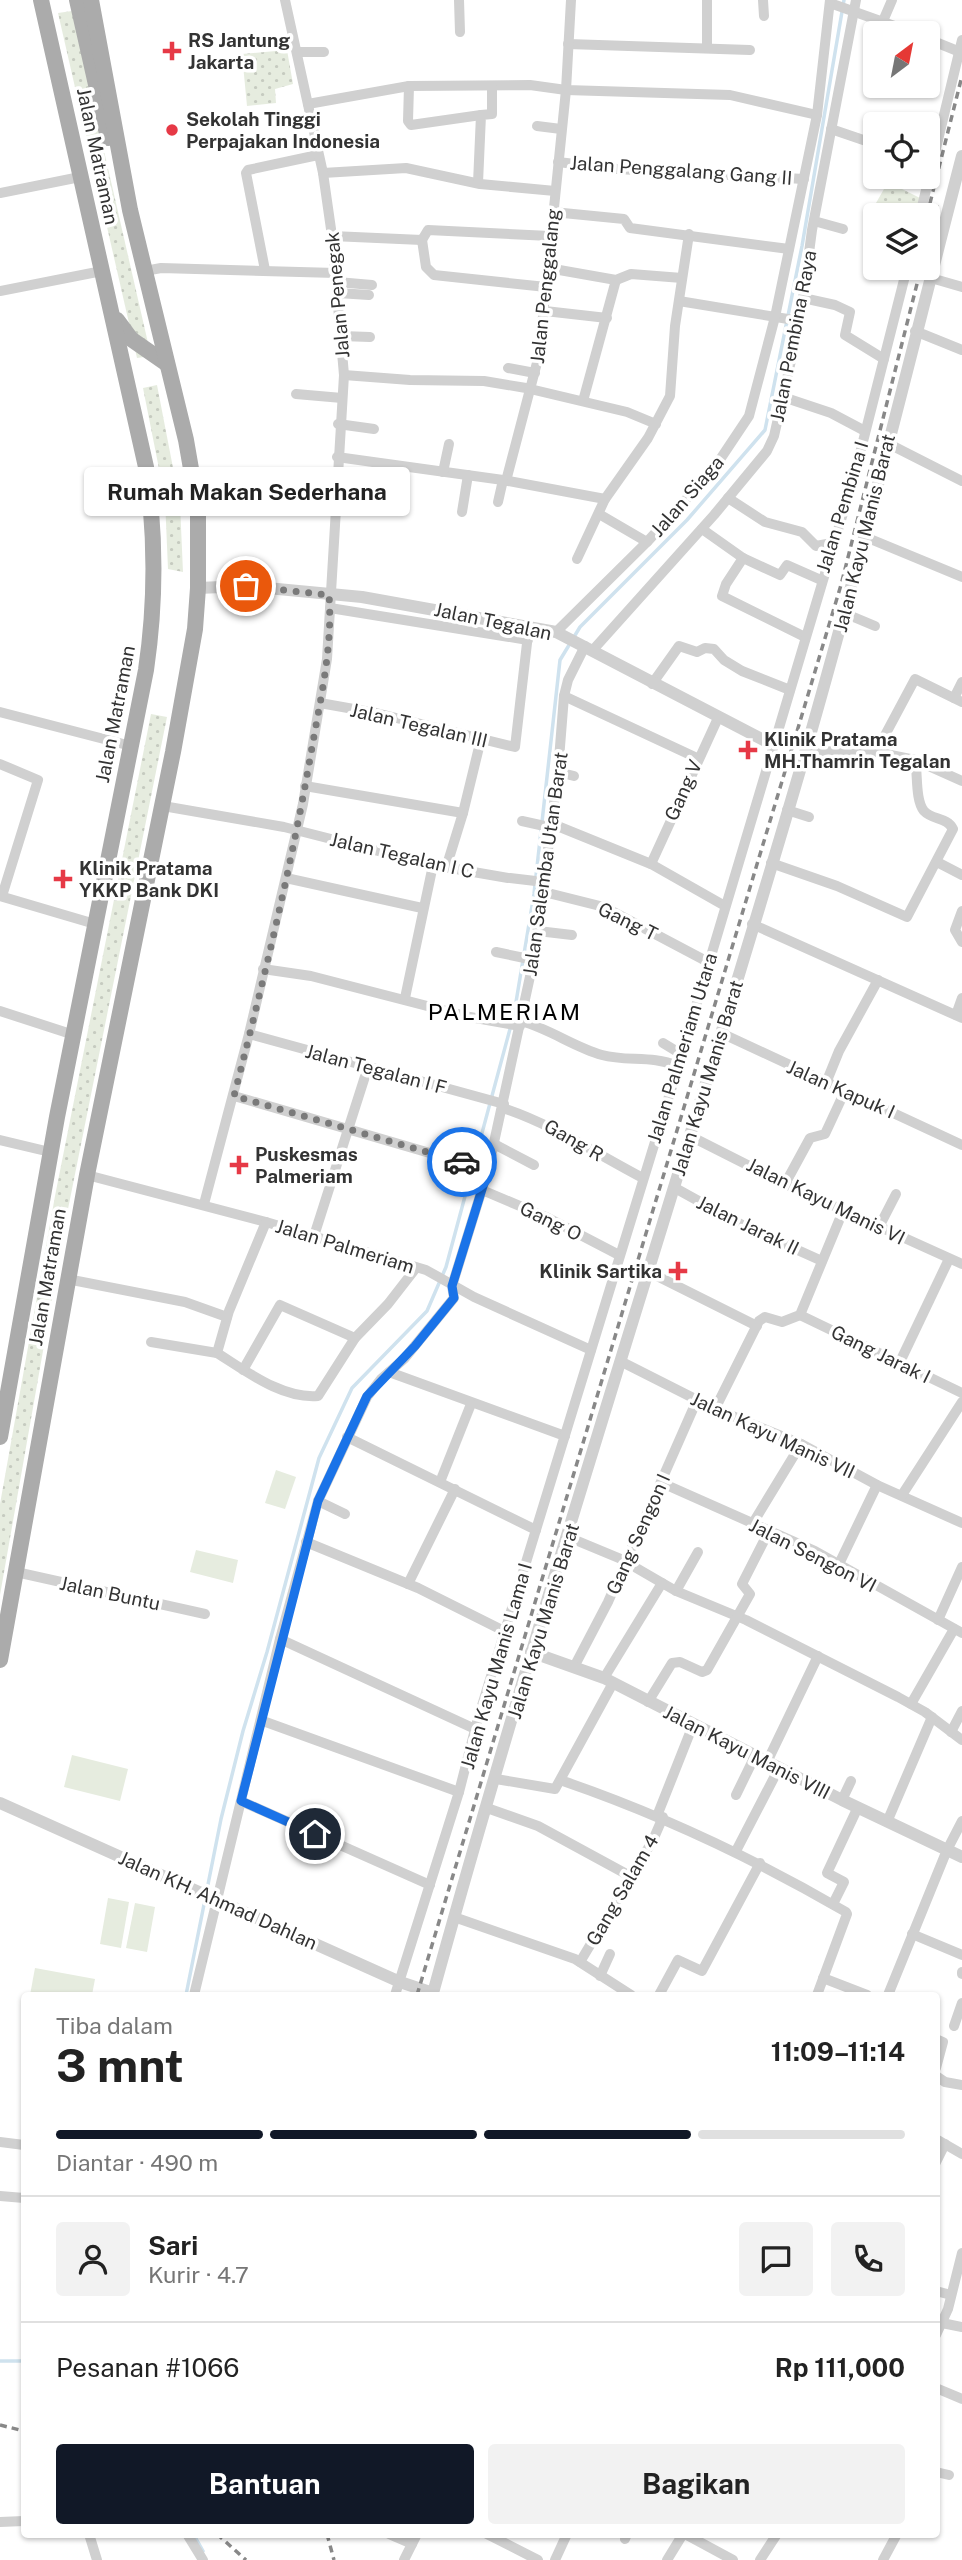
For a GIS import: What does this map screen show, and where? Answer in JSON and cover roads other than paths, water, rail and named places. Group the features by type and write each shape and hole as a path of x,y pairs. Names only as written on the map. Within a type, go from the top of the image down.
{"main road":[{"name":"Jalan Matraman","path":"0,1437 50,1152 152,635 155,596 146,467 43,0"},
{"name":"Jalan Matraman","path":"43,0 116,317 120,328 131,339 167,364"},
{"name":"Jalan Matraman","path":"0,1660 67,1279 163,806 192,649 198,584 198,509 145,271 130,210 101,115 76,0"},
{"name":"Jalan Matraman","path":"91,0 130,210"}],"street":[{"name":"Jalan Penegak","path":"204,1204 234,1096 297,831 320,704 329,601 338,424 344,374 337,283 323,173 285,0"},
{"path":"459,0 460,32"},
{"name":"Jalan Penggalang","path":"498,502 535,373 545,311 550,236 566,90 571,0"},
{"path":"706,48 707,0"},
{"path":"763,0 764,16"},
{"path":"831,2 854,6 883,21 892,0"},
{"name":"Jalan Siaga","path":"559,634 713,470 749,416 787,319 789,249 817,115 831,2"},
{"name":"Jalan Pembina Raya","path":"587,648 702,528 767,451 783,397 787,319 803,298 814,222 854,6"},
{"path":"940,42 961,46 940,123"},
{"path":"568,44 750,50"},
{"path":"297,52 324,52"},
{"path":"308,104 409,86 547,86 566,90 730,95 817,115"},
{"path":"409,86 408,121 411,125 492,114 492,86"},
{"path":"478,183 481,115"},
{"path":"537,125 561,129"},
{"path":"831,129 863,140"},
{"path":"265,270 246,172 318,155"},
{"name":"Jalan Kayu Manis Barat","path":"940,240 962,158"},
{"name":"Jalan Penggalang Gang II","path":"558,162 617,169 804,179"},
{"path":"323,173 406,168 478,183 555,191"},
{"path":"0,193 80,177"},
{"path":"553,212 624,219 631,228 789,249"},
{"path":"814,222 843,229"},
{"path":"546,287 435,275 426,267 422,240 428,230 550,236"},
{"path":"577,559 604,499 656,424 670,396 679,301 689,234"},
{"path":"332,236 422,240"},
{"path":"548,268 616,280 631,274 682,278"},
{"path":"145,271 265,270 370,290"},
{"path":"0,291 102,271"},
{"path":"583,401 616,280"},
{"name":"Jalan Pembina I","path":"773,745 865,431 904,280"},
{"name":"Jalan Kayu Manis Barat","path":"435,1992 531,1652 622,1362 788,810 844,613 929,280"},
{"path":"937,280 962,287"},
{"path":"803,298 835,305 850,312 845,335 884,359"},
{"path":"679,301 787,319"},
{"path":"545,311 607,318"},
{"path":"915,331 962,350"},
{"path":"341,336 370,337"},
{"path":"508,368 535,373"},
{"path":"344,374 410,380 484,381 531,388 627,412 656,424"},
{"path":"296,394 342,398"},
{"path":"783,397 831,413 865,431"},
{"path":"338,424 374,429"},
{"path":"443,472 449,443"},
{"path":"887,443 962,481"},
{"path":"337,457 505,480 604,499"},
{"path":"462,512 467,475"},
{"path":"728,498 765,522 802,532 816,546 832,543"},
{"path":"599,514 647,542"},
{"path":"702,528 743,558 780,575 787,565 821,579"},
{"path":"863,536 962,577"},
{"path":"743,558 726,584 722,596 805,637"},
{"name":"Jalan Tegalan","path":"198,584 329,601 362,597 529,626 559,634 773,745"},
{"path":"362,597 362,612"},
{"path":"329,601 362,612 528,640 529,626"},
{"path":"844,613 875,626"},
{"name":"Jalan Tegalan III","path":"320,704 514,747 517,745 528,640"},
{"path":"652,684 679,646 697,652 705,648 714,649 724,660 742,671 790,690"},
{"name":"Jalan Salemba Utan Barat","path":"195,1992 214,1898 318,1501 367,1396 445,1312 454,1298 450,1284 482,1190 483,1169 494,1144 516,1023 534,960 558,772 564,696 568,680 587,648"},
{"path":"876,752 915,679 958,700 962,682"},
{"path":"564,696 697,758"},
{"path":"0,712 131,746"},
{"name":"Gang V","path":"651,864 697,758 718,718"},
{"path":"446,868 481,739"},
{"name":"Jalan Palmeriam Utara","path":"591,1350 773,745"},
{"path":"805,751 876,752 915,760 962,781"},
{"path":"771,863 837,886 907,917 953,826 924,811 915,760"},
{"path":"0,764 38,780 1,896 95,924"},
{"path":"558,772 574,776"},
{"path":"305,786 463,813"},
{"name":"Jalan Tegalan I C","path":"163,806 297,831 446,868 512,878 543,886"},
{"path":"788,810 809,817"},
{"path":"522,821 550,825 651,864 725,905"},
{"path":"937,862 962,875"},
{"path":"405,998 433,865"},
{"path":"286,878 422,908"},
{"name":"Gang T","path":"543,886 604,907 708,962"},
{"path":"962,912 955,930 962,942"},
{"path":"752,923 959,1017 962,998"},
{"path":"538,930 572,935"},
{"path":"496,952 534,960"},
{"path":"263,969 405,998 470,1017 516,1023 607,1056 661,1058 677,1066"},
{"path":"847,1045 879,981"},
{"path":"826,1083 839,1051 879,981"},
{"path":"0,1011 74,1035"},
{"name":"Jalan Kapuk I","path":"721,1033 962,1145"},
{"name":"Jalan Tegalan I F","path":"249,1034 500,1104"},
{"path":"663,1044 681,1054"},
{"path":"314,1236 368,1067"},
{"path":"785,1184 810,1138 825,1134 845,1091"},
{"path":"234,1096 483,1169"},
{"name":"Gang R","path":"500,1104 538,1120 643,1178"},
{"name":"Jalan Kayu Manis VI","path":"690,1136 785,1184 962,1264"},
{"path":"0,1140 50,1152"},
{"path":"494,1144 534,1165"},
{"name":"Jalan Palmeriam","path":"87,1175 204,1204 421,1269 591,1350"},
{"name":"Jalan Jarak II","path":"675,1188 742,1225 822,1261"},
{"name":"Gang O","path":"482,1190 546,1216 620,1255"},
{"path":"880,1227 896,1194"},
{"path":"715,1409 763,1318 788,1321 800,1315 844,1211"},
{"path":"217,1352 228,1317 267,1222"},
{"path":"900,1364 949,1259"},
{"path":"151,1342 217,1352 243,1370 273,1385 318,1396 355,1338 421,1269"},
{"path":"649,1272 757,1326"},
{"path":"67,1279 185,1301 228,1317"},
{"path":"243,1370 280,1305 355,1338"},
{"name":"Gang Jarak I","path":"800,1315 962,1394"},
{"name":"Jalan Kayu Manis Lama I","path":"396,1992 591,1350"},
{"name":"Jalan Kayu Manis VII","path":"622,1362 715,1409 801,1444 877,1485 962,1523"},
{"path":"389,1372 565,1436"},
{"name":"Gang Sengon I","path":"574,1667 662,1483 697,1400"},
{"path":"902,1495 962,1402"},
{"path":"440,1482 471,1404"},
{"path":"347,1437 536,1530"},
{"path":"752,1523 801,1444"},
{"name":"Jalan Sengon VI","path":"662,1483 839,1564 958,1631"},
{"path":"839,1564 877,1485"},
{"path":"408,1584 454,1489"},
{"path":"318,1501 345,1514"},
{"path":"648,1702 672,1663 680,1662 702,1672 706,1670 750,1593 742,1586 742,1582 769,1531"},
{"path":"568,1537 623,1560 676,1591 738,1616 818,1656 911,1704 962,1740"},
{"path":"306,1542 408,1584 505,1632"},
{"path":"676,1591 698,1552"},
{"path":"938,1620 962,1567"},
{"name":"Jalan Buntu","path":"16,1572 205,1614"},
{"path":"496,1779 552,1790 563,1781 608,1681 662,1583"},
{"path":"911,1704 958,1631"},
{"path":"280,1639 475,1729"},
{"name":"Jalan Kayu Manis VIII","path":"531,1652 608,1681 842,1800 962,1857"},
{"path":"736,1851 767,1762 818,1656"},
{"path":"951,1732 962,1711"},
{"path":"887,1822 932,1717"},
{"path":"262,1720 459,1792"},
{"name":"Gang Salam 4","path":"580,1962 653,1840 694,1725"},
{"path":"736,1795 767,1762"},
{"path":"563,1781 660,1816 736,1851 847,1913 818,1992"},
{"path":"842,1800 851,1781"},
{"path":"241,1801 430,1885"},
{"name":"Jalan KH. Ahmad Dahlan","path":"0,1803 400,1982 428,1992"},
{"path":"833,1904 844,1882 827,1873 858,1807"},
{"path":"487,1808 538,1826 630,1876"},
{"path":"889,1992 947,1850 962,1821"},
{"path":"661,1992 678,1960 702,1970 760,1863"},
{"path":"454,1917 580,1962 625,1992"},
{"path":"912,1934 962,1955"},
{"path":"600,1976 610,1954"},
{"path":"823,1978 859,1992"},
{"path":"954,2026 962,2003"},
{"path":"940,2079 962,2085"},
{"path":"0,2142 21,2144"},
{"path":"941,2142 962,2154"},
{"path":"0,2196 21,2198"},
{"path":"940,2327 962,2253"},
{"path":"940,2292 951,2295"},
{"path":"942,2323 962,2327"},
{"path":"940,2390 962,2399"},
{"path":"940,2473 949,2475"},
{"path":"0,2522 21,2521"},
{"path":"90,2538 97,2560"},
{"path":"189,2538 203,2560"},
{"path":"495,2538 538,2560"},
{"path":"555,2560 565,2538"},
{"path":"667,2560 681,2538"},
{"path":"692,2538 733,2560"},
{"path":"760,2560 774,2538"},
{"path":"883,2560 895,2538"},
{"path":"404,2560 414,2539"}],"waterway":[{"path":"187,1992 221,1819 319,1458 352,1388 427,1311 446,1267 514,1014 534,894 560,660 580,627 687,520 765,430 802,246 844,0"},
{"path":"0,2361 21,2361"},
{"path":"196,2538 203,2551"}],"railway":[{"path":"930,203 962,76"},
{"path":"418,1992 841,585 918,280"},
{"path":"0,2425 21,2430"},
{"path":"221,2538 246,2560"},
{"path":"328,2538 334,2560"}],"place":[{"name":"RS Jantung Jakarta","path":"172,51"},
{"name":"Sekolah Tinggi Perpajakan Indonesia","path":"172,130"},
{"name":"Rumah Makan Sederhana","path":"246,586"},
{"name":"Klinik Pratama MH.Thamrin Tegalan","path":"748,750"},
{"name":"Klinik Pratama YKKP Bank DKI","path":"63,879"},
{"name":"Puskesmas Palmeriam","path":"239,1165"},
{"name":"Klinik Sartika","path":"678,1271"}],"district":[{"name":"PALMERIAM","path":"505,1011"}]}
